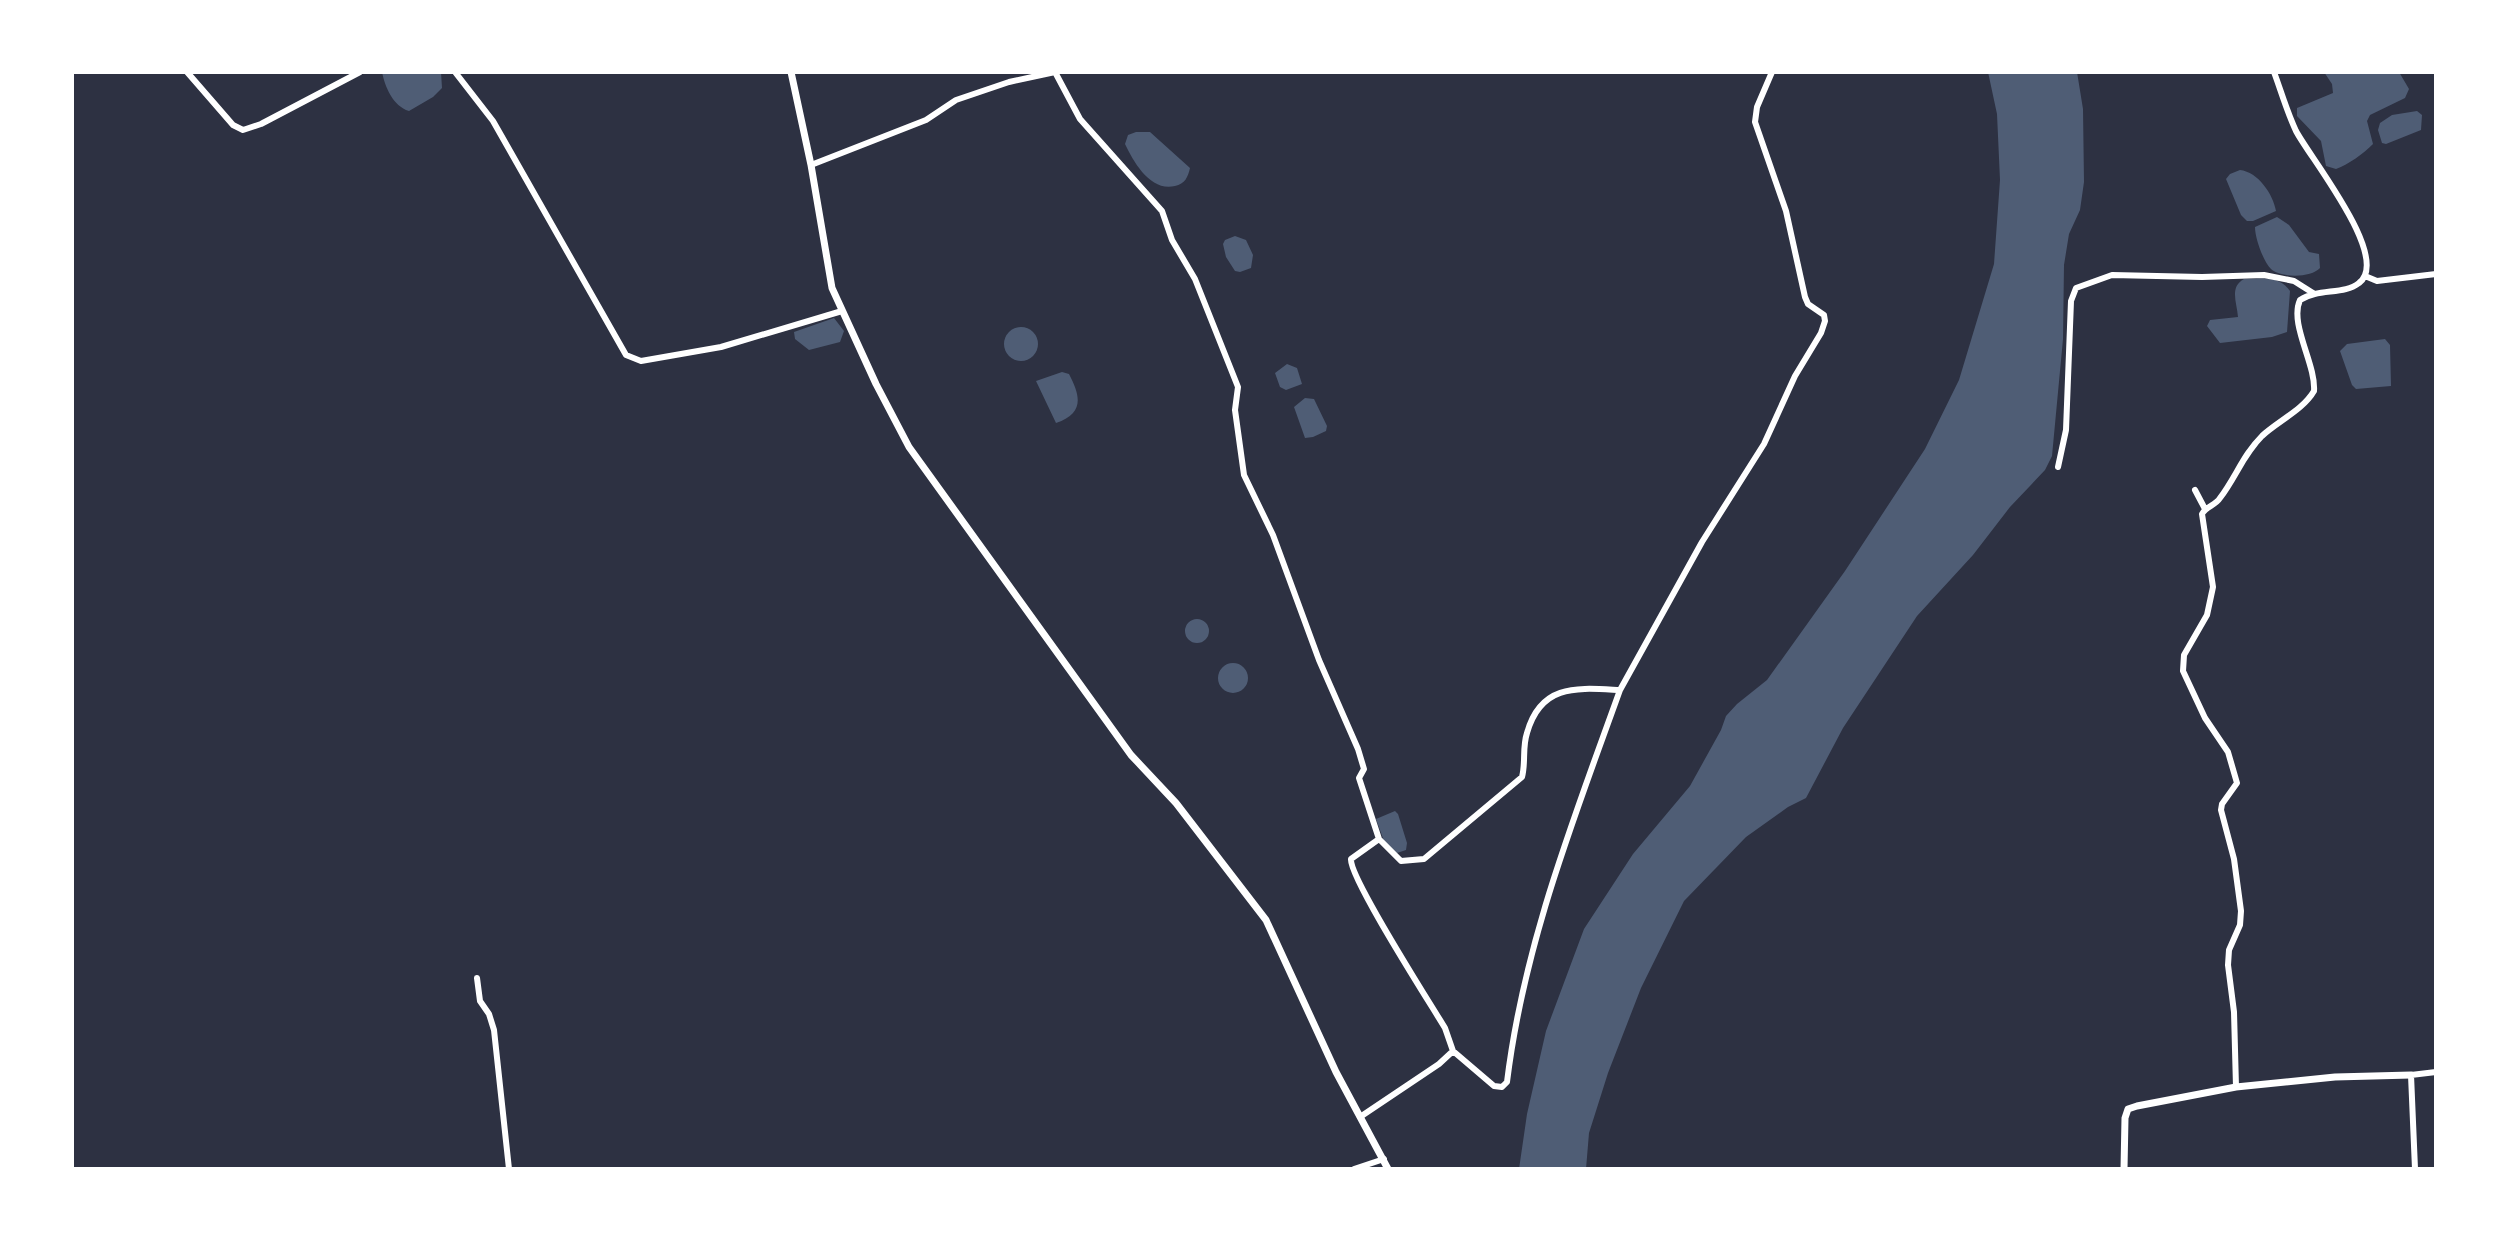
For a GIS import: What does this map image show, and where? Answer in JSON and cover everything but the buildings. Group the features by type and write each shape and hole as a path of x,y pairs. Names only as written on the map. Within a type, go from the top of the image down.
{"street":[{"path":"187,72 233,125 243,130 360,72"},
{"path":"455,72 493,121 626,355 641,361 721,347 842,311"},
{"path":"791,72 832,288 909,447 1131,755 1176,803 1266,920 1336,1072 1388,1169"},
{"path":"811,165 926,120 956,100 1009,82 1055,72 1080,119 1162,211 1172,240 1195,279 1238,387 1235,410 1244,475 1273,535 1319,660 1358,749 1364,769 1359,778 1379,839 1401,861 1424,859 1522,777 1527,730 1547,700 1560,691 1576,688 1620,690"},
{"path":"1379,839 1351,859 1351,867 1445,1028 1453,1051 1494,1086 1502,1087 1507,1082 1514,1025 1544,902 1620,690 1702,542 1764,444 1795,376 1825,321 1824,315 1808,304 1805,297 1786,211 1755,122 1757,107 1772,72"},
{"path":"2205,509 2219,500 2245,455 2314,391 2296,312 2300,300 2313,293 2353,286 2365,276 2368,259 2358,231 2295,128 2274,72"},
{"path":"2365,276 2377,281 2436,274"},
{"path":"2058,467 2066,430 2071,301 2076,288 2112,275 2264,275 2294,281 2313,293"},
{"path":"2195,490 2205,509 2202,522 2213,587 2211,603 2184,655 2183,671 2205,718 2228,752 2237,783 2221,810 2234,859 2241,911 2240,925 2229,950 2228,965 2234,1012 2236,1087"},
{"path":"477,978 480,1001 489,1014 494,1030 509,1169"},
{"path":"1360,1117 1439,1064 1453,1051"},
{"path":"2124,1169 2128,1109 2236,1087 2335,1077 2436,1072"},
{"path":"2411,1075 2415,1169"},
{"path":"1354,1169 1384,1159"}],"water":[{"path":"382,72 441,72 442,88 409,111 398,105 391,95"},
{"path":"1988,72 2077,72 2083,109 2084,182 2080,210 2069,234 2064,265 2063,339 2052,456 2045,470 1917,616 1843,728 1806,798 1746,837 1684,901 1641,988 1608,1073 1589,1133 1586,1169 1519,1169 1527,1114 1546,1031 1584,929 1633,854 1690,786 1726,716 1767,680 1845,571 1925,449 1959,380 1994,264 2000,180 1997,114"},
{"path":"2324,72 2399,72 2409,89 2405,98 2370,115 2367,121 2373,144 2336,169 2326,166 2321,141 2297,116 2297,108 2333,93 2332,84"},
{"path":"2417,111 2422,115 2421,130 2382,143 2378,130 2380,123 2392,115"},
{"path":"1150,132 1190,168 1184,182 1166,187 1144,174 1125,144 1128,135"},
{"path":"2240,170 2253,175 2264,185 2276,211 2253,221 2247,221 2241,215 2226,179"},
{"path":"2277,217 2289,225 2309,252 2319,254 2320,268 2310,274 2296,276 2271,269 2260,249 2255,227"},
{"path":"1235,236 1246,240 1253,255 1251,268 1240,272 1235,271 1226,257 1223,244"},
{"path":"2244,279 2275,280 2286,286 2290,291 2287,332 2272,337 2220,343 2207,326 2210,320 2238,317 2235,291"},
{"path":"834,318 844,331 840,342 809,350 795,339 794,332"},
{"path":"1021,327 1033,332 1038,344 1033,356 1021,361 1009,356 1004,344 1009,332"},
{"path":"2385,339 2390,345 2391,386 2356,389 2340,351 2347,344"},
{"path":"1287,364 1297,368 1302,384 1286,390 1280,387 1275,373"},
{"path":"1062,372 1069,374 1078,403 1072,414 1056,423 1036,381"},
{"path":"1305,398 1314,399 1327,426 1326,431 1305,438 1294,407"},
{"path":"1197,619 1205,623 1209,631 1205,639 1197,643 1189,639 1185,631 1189,623"},
{"path":"1233,663 1244,667 1248,678 1244,689 1233,693 1222,689 1218,678 1222,667"},
{"path":"1395,811 1407,843 1406,850 1397,853 1384,841 1376,819"}]}
